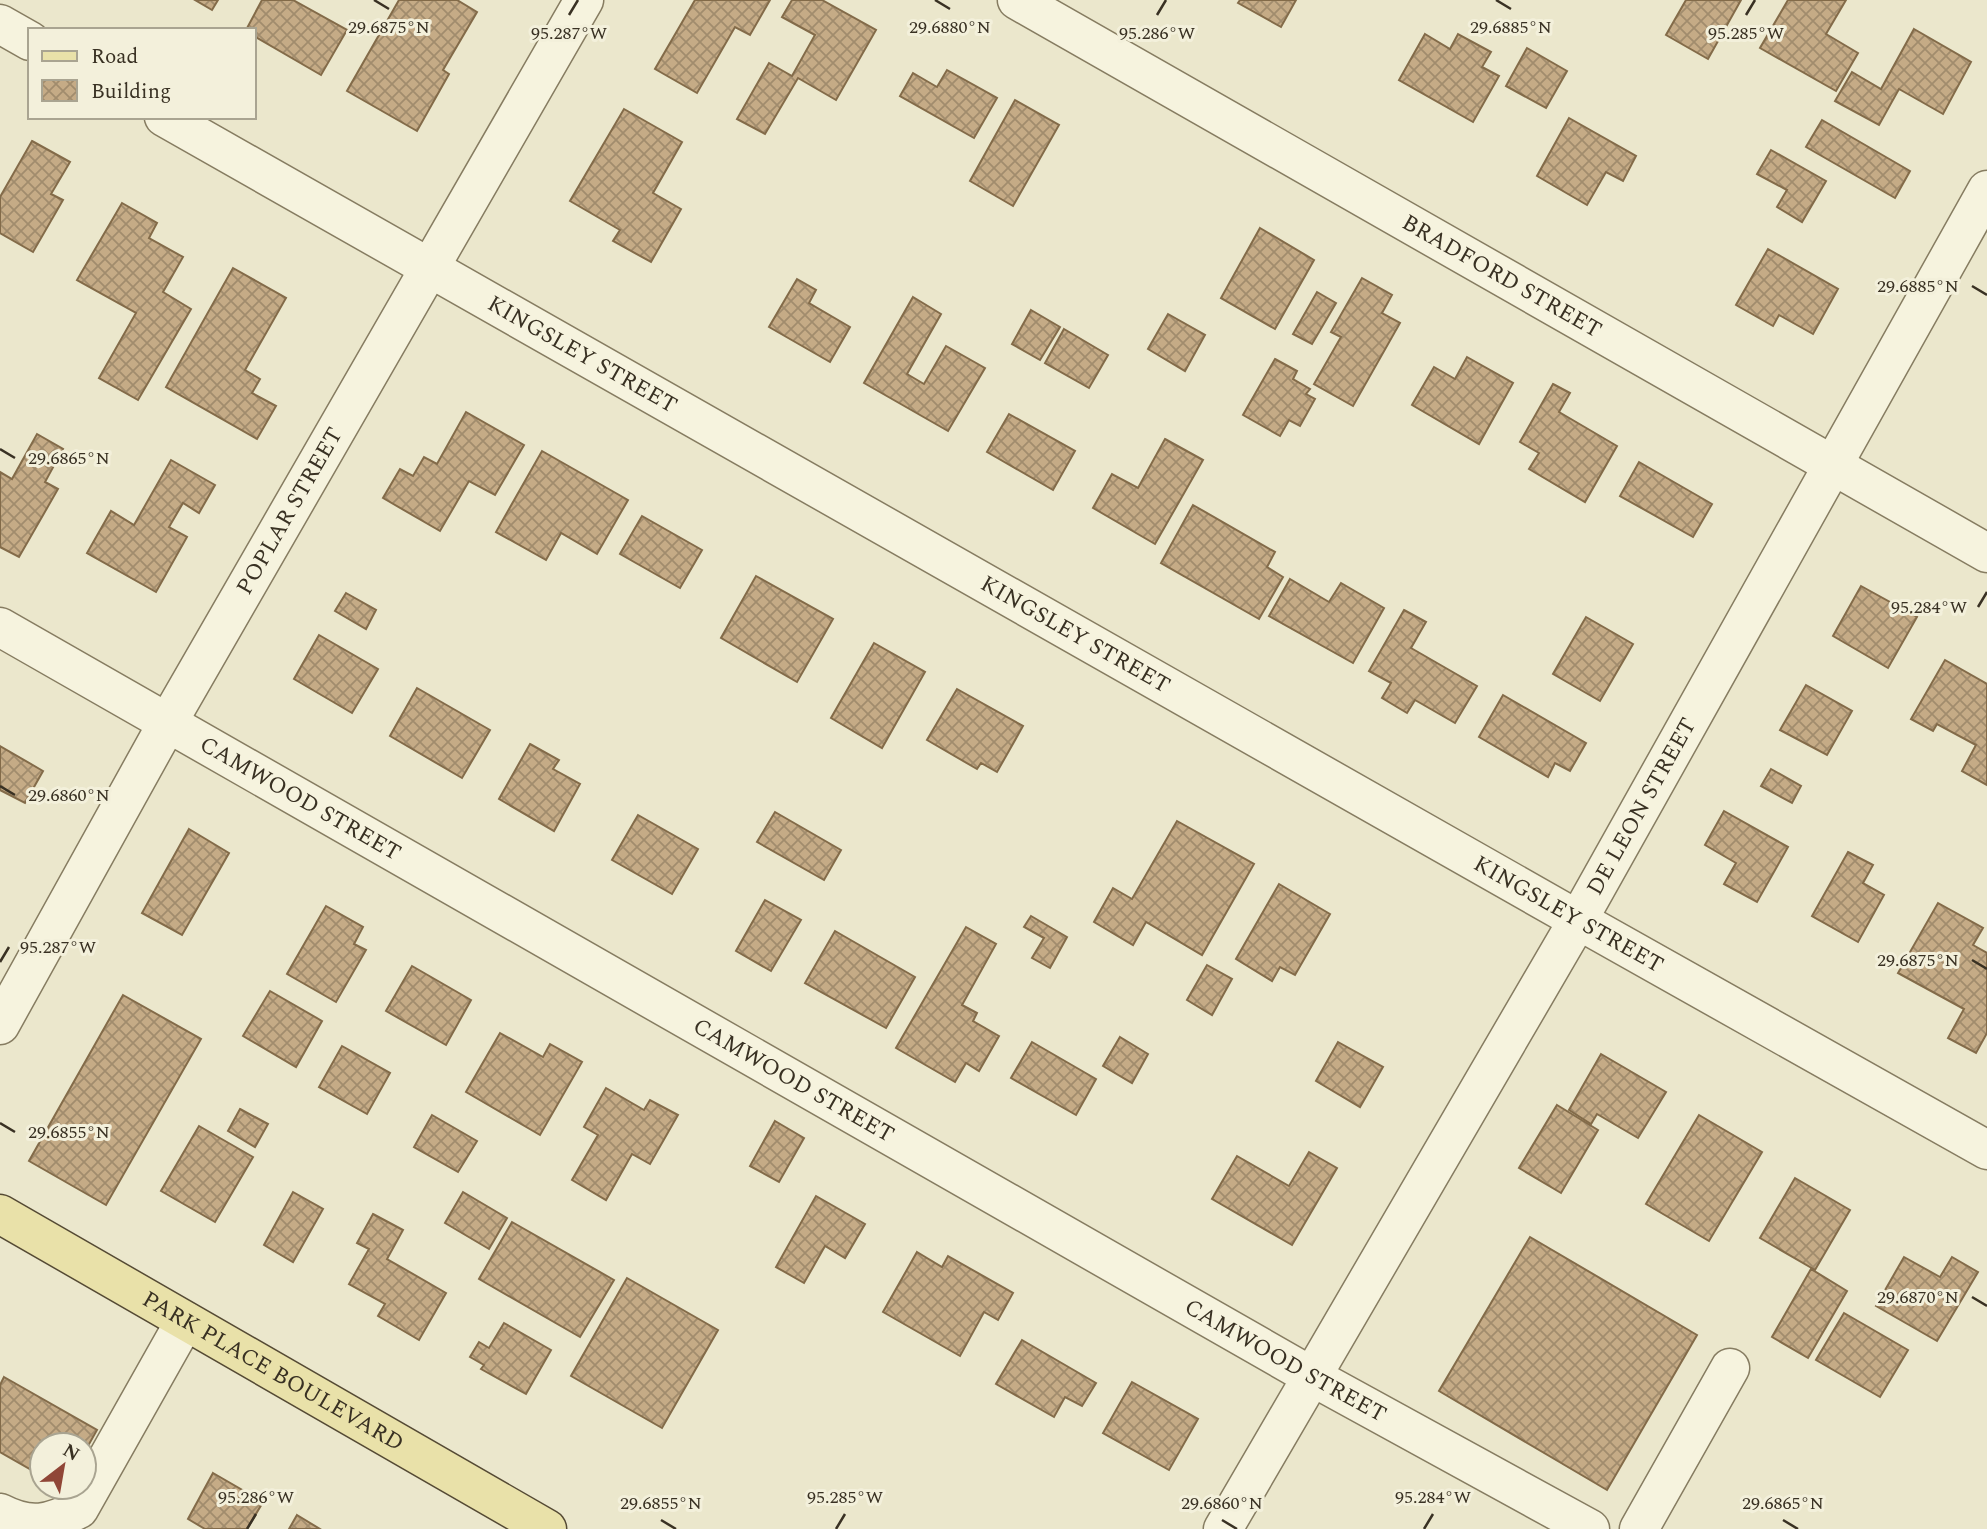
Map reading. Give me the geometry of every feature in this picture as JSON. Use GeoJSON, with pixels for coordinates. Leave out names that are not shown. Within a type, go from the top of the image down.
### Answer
{"type":"FeatureCollection","features":[{"type":"Feature","properties":{"kind":"main road","name":"PARK PLACE BOULEVARD"},"geometry":{"type":"LineString","coordinates":[[1,1216],[547,1529]]}},
{"type":"Feature","properties":{"kind":"street","name":"POPLAR STREET"},"geometry":{"type":"LineString","coordinates":[[0,1025],[9,988],[167,722],[584,0]]}},
{"type":"Feature","properties":{"kind":"street","name":"BRADFORD STREET"},"geometry":{"type":"LineString","coordinates":[[1017,0],[1987,553]]}},
{"type":"Feature","properties":{"kind":"street"},"geometry":{"type":"LineString","coordinates":[[0,24],[28,40]]}},
{"type":"Feature","properties":{"kind":"street","name":"KINGSLEY STREET"},"geometry":{"type":"LineString","coordinates":[[168,119],[1987,1150]]}},
{"type":"Feature","properties":{"kind":"street","name":"DE LEON STREET"},"geometry":{"type":"LineString","coordinates":[[1223,1529],[1318,1381],[1987,190]]}},
{"type":"Feature","properties":{"kind":"street","name":"CAMWOOD STREET"},"geometry":{"type":"LineString","coordinates":[[0,627],[1318,1381],[1590,1529]]}},
{"type":"Feature","properties":{"kind":"street"},"geometry":{"type":"LineString","coordinates":[[0,1513],[15,1522],[51,1524],[79,1509],[185,1321]]}},
{"type":"Feature","properties":{"kind":"street"},"geometry":{"type":"LineString","coordinates":[[1639,1529],[1730,1368]]}},
{"type":"Feature","properties":{"kind":"building"},"geometry":{"type":"Polygon","coordinates":[[[195,0],[218,0],[212,10],[195,0]]]}},
{"type":"Feature","properties":{"kind":"building"},"geometry":{"type":"Polygon","coordinates":[[[262,0],[293,0],[347,30],[321,75],[256,37],[256,28],[247,28],[262,0]]]}},
{"type":"Feature","properties":{"kind":"building"},"geometry":{"type":"Polygon","coordinates":[[[399,0],[457,0],[477,12],[443,70],[449,74],[417,131],[347,91],[399,0]]]}},
{"type":"Feature","properties":{"kind":"building"},"geometry":{"type":"Polygon","coordinates":[[[695,0],[770,0],[750,35],[735,27],[697,93],[655,69],[695,0]]]}},
{"type":"Feature","properties":{"kind":"building"},"geometry":{"type":"Polygon","coordinates":[[[792,0],[822,0],[876,30],[836,100],[798,78],[765,134],[737,119],[769,63],[792,76],[815,35],[782,17],[792,0]]]}},
{"type":"Feature","properties":{"kind":"building"},"geometry":{"type":"Polygon","coordinates":[[[1240,0],[1296,0],[1281,27],[1238,3],[1240,0]]]}},
{"type":"Feature","properties":{"kind":"building"},"geometry":{"type":"Polygon","coordinates":[[[1686,0],[1741,0],[1708,59],[1666,35],[1686,0]]]}},
{"type":"Feature","properties":{"kind":"building"},"geometry":{"type":"Polygon","coordinates":[[[1788,0],[1846,0],[1826,34],[1858,53],[1836,91],[1760,48],[1788,0]]]}},
{"type":"Feature","properties":{"kind":"building"},"geometry":{"type":"Polygon","coordinates":[[[1914,29],[1971,62],[1943,114],[1899,89],[1879,125],[1835,101],[1852,72],[1881,89],[1914,29]]]}},
{"type":"Feature","properties":{"kind":"building"},"geometry":{"type":"Polygon","coordinates":[[[1425,34],[1450,49],[1458,34],[1491,52],[1482,67],[1499,76],[1473,122],[1399,80],[1425,34]]]}},
{"type":"Feature","properties":{"kind":"building"},"geometry":{"type":"Polygon","coordinates":[[[1527,48],[1567,71],[1546,108],[1506,86],[1527,48]]]}},
{"type":"Feature","properties":{"kind":"building"},"geometry":{"type":"Polygon","coordinates":[[[947,70],[997,98],[974,138],[900,96],[913,73],[937,87],[947,70]]]}},
{"type":"Feature","properties":{"kind":"building"},"geometry":{"type":"Polygon","coordinates":[[[1015,100],[1059,125],[1013,206],[970,181],[1015,100]]]}},
{"type":"Feature","properties":{"kind":"building"},"geometry":{"type":"Polygon","coordinates":[[[624,109],[682,142],[653,193],[681,209],[651,262],[613,241],[620,230],[570,201],[624,109]]]}},
{"type":"Feature","properties":{"kind":"building"},"geometry":{"type":"Polygon","coordinates":[[[1569,118],[1636,156],[1623,181],[1606,172],[1587,205],[1537,176],[1569,118]]]}},
{"type":"Feature","properties":{"kind":"building"},"geometry":{"type":"Polygon","coordinates":[[[1822,120],[1910,171],[1895,198],[1806,147],[1822,120]]]}},
{"type":"Feature","properties":{"kind":"building"},"geometry":{"type":"Polygon","coordinates":[[[32,141],[70,162],[51,194],[63,200],[33,252],[0,233],[0,197],[32,141]]]}},
{"type":"Feature","properties":{"kind":"building"},"geometry":{"type":"Polygon","coordinates":[[[1771,150],[1826,181],[1802,222],[1777,207],[1787,190],[1757,174],[1771,150]]]}},
{"type":"Feature","properties":{"kind":"building"},"geometry":{"type":"Polygon","coordinates":[[[122,203],[157,223],[149,238],[183,257],[163,292],[191,309],[138,400],[99,378],[136,313],[77,280],[122,203]]]}},
{"type":"Feature","properties":{"kind":"building"},"geometry":{"type":"Polygon","coordinates":[[[1260,228],[1314,260],[1275,329],[1221,298],[1260,228]]]}},
{"type":"Feature","properties":{"kind":"building"},"geometry":{"type":"Polygon","coordinates":[[[1768,249],[1838,289],[1813,334],[1779,315],[1773,326],[1736,305],[1768,249]]]}},
{"type":"Feature","properties":{"kind":"building"},"geometry":{"type":"Polygon","coordinates":[[[233,268],[286,298],[245,370],[260,379],[252,393],[276,406],[257,439],[166,387],[233,268]]]}},
{"type":"Feature","properties":{"kind":"building"},"geometry":{"type":"Polygon","coordinates":[[[1362,278],[1392,295],[1382,313],[1400,323],[1353,406],[1314,384],[1341,337],[1331,332],[1362,278]]]}},
{"type":"Feature","properties":{"kind":"building"},"geometry":{"type":"Polygon","coordinates":[[[797,279],[816,290],[809,303],[850,327],[830,362],[769,327],[797,279]]]}},
{"type":"Feature","properties":{"kind":"building"},"geometry":{"type":"Polygon","coordinates":[[[1317,292],[1336,303],[1312,344],[1293,334],[1317,292]]]}},
{"type":"Feature","properties":{"kind":"building"},"geometry":{"type":"Polygon","coordinates":[[[913,297],[941,314],[907,374],[924,384],[946,346],[985,368],[948,431],[864,383],[913,297]]]}},
{"type":"Feature","properties":{"kind":"building"},"geometry":{"type":"Polygon","coordinates":[[[1031,310],[1060,327],[1040,360],[1012,344],[1031,310]]]}},
{"type":"Feature","properties":{"kind":"building"},"geometry":{"type":"Polygon","coordinates":[[[1168,314],[1205,335],[1185,371],[1148,349],[1168,314]]]}},
{"type":"Feature","properties":{"kind":"building"},"geometry":{"type":"Polygon","coordinates":[[[1064,329],[1108,355],[1089,388],[1045,363],[1064,329]]]}},
{"type":"Feature","properties":{"kind":"building"},"geometry":{"type":"Polygon","coordinates":[[[1467,357],[1513,383],[1479,444],[1412,405],[1434,367],[1455,379],[1467,357]]]}},
{"type":"Feature","properties":{"kind":"building"},"geometry":{"type":"Polygon","coordinates":[[[1275,359],[1297,371],[1293,379],[1310,389],[1306,394],[1315,399],[1300,426],[1289,420],[1280,436],[1243,415],[1275,359]]]}},
{"type":"Feature","properties":{"kind":"building"},"geometry":{"type":"Polygon","coordinates":[[[1553,384],[1570,393],[1559,412],[1617,446],[1585,502],[1529,469],[1539,453],[1520,442],[1553,384]]]}},
{"type":"Feature","properties":{"kind":"building"},"geometry":{"type":"Polygon","coordinates":[[[466,412],[524,445],[495,495],[469,481],[440,531],[383,498],[400,469],[413,476],[424,457],[437,464],[466,412]]]}},
{"type":"Feature","properties":{"kind":"building"},"geometry":{"type":"Polygon","coordinates":[[[1009,414],[1075,451],[1053,490],[987,452],[1009,414]]]}},
{"type":"Feature","properties":{"kind":"building"},"geometry":{"type":"Polygon","coordinates":[[[37,434],[63,449],[45,482],[58,489],[19,557],[0,547],[0,472],[12,479],[37,434]]]}},
{"type":"Feature","properties":{"kind":"building"},"geometry":{"type":"Polygon","coordinates":[[[1165,439],[1203,460],[1155,544],[1093,508],[1112,474],[1138,488],[1165,439]]]}},
{"type":"Feature","properties":{"kind":"building"},"geometry":{"type":"Polygon","coordinates":[[[542,451],[628,500],[597,554],[561,533],[546,560],[496,532],[542,451]]]}},
{"type":"Feature","properties":{"kind":"building"},"geometry":{"type":"Polygon","coordinates":[[[171,460],[215,485],[199,513],[183,503],[169,527],[187,537],[156,592],[87,553],[111,511],[134,525],[171,460]]]}},
{"type":"Feature","properties":{"kind":"building"},"geometry":{"type":"Polygon","coordinates":[[[1639,462],[1712,504],[1693,537],[1620,496],[1639,462]]]}},
{"type":"Feature","properties":{"kind":"building"},"geometry":{"type":"Polygon","coordinates":[[[1193,505],[1275,552],[1267,567],[1283,577],[1259,619],[1161,563],[1193,505]]]}},
{"type":"Feature","properties":{"kind":"building"},"geometry":{"type":"Polygon","coordinates":[[[642,516],[702,550],[680,588],[620,554],[642,516]]]}},
{"type":"Feature","properties":{"kind":"building"},"geometry":{"type":"Polygon","coordinates":[[[756,576],[833,619],[797,682],[721,638],[756,576]]]}},
{"type":"Feature","properties":{"kind":"building"},"geometry":{"type":"Polygon","coordinates":[[[1290,579],[1329,602],[1341,583],[1384,608],[1353,663],[1269,616],[1290,579]]]}},
{"type":"Feature","properties":{"kind":"building"},"geometry":{"type":"Polygon","coordinates":[[[1861,586],[1917,617],[1888,668],[1833,636],[1861,586]]]}},
{"type":"Feature","properties":{"kind":"building"},"geometry":{"type":"Polygon","coordinates":[[[346,593],[376,610],[366,629],[335,611],[346,593]]]}},
{"type":"Feature","properties":{"kind":"building"},"geometry":{"type":"Polygon","coordinates":[[[1404,610],[1426,622],[1411,648],[1477,686],[1455,723],[1415,700],[1407,713],[1382,698],[1391,683],[1369,671],[1404,610]]]}},
{"type":"Feature","properties":{"kind":"building"},"geometry":{"type":"Polygon","coordinates":[[[1586,617],[1633,644],[1600,701],[1553,674],[1586,617]]]}},
{"type":"Feature","properties":{"kind":"building"},"geometry":{"type":"Polygon","coordinates":[[[319,635],[378,669],[352,713],[294,679],[319,635]]]}},
{"type":"Feature","properties":{"kind":"building"},"geometry":{"type":"Polygon","coordinates":[[[874,643],[925,672],[882,748],[831,718],[874,643]]]}},
{"type":"Feature","properties":{"kind":"building"},"geometry":{"type":"Polygon","coordinates":[[[1945,660],[1987,684],[1987,785],[1962,771],[1976,745],[1937,724],[1933,731],[1911,719],[1945,660]]]}},
{"type":"Feature","properties":{"kind":"building"},"geometry":{"type":"Polygon","coordinates":[[[1806,685],[1852,711],[1827,755],[1780,730],[1806,685]]]}},
{"type":"Feature","properties":{"kind":"building"},"geometry":{"type":"Polygon","coordinates":[[[417,688],[490,730],[462,778],[390,736],[417,688]]]}},
{"type":"Feature","properties":{"kind":"building"},"geometry":{"type":"Polygon","coordinates":[[[957,689],[1023,726],[997,772],[981,763],[977,769],[927,740],[957,689]]]}},
{"type":"Feature","properties":{"kind":"building"},"geometry":{"type":"Polygon","coordinates":[[[1503,695],[1586,743],[1570,771],[1555,763],[1548,777],[1479,737],[1503,695]]]}},
{"type":"Feature","properties":{"kind":"building"},"geometry":{"type":"Polygon","coordinates":[[[530,744],[559,760],[553,769],[580,784],[554,831],[499,799],[530,744]]]}},
{"type":"Feature","properties":{"kind":"building"},"geometry":{"type":"Polygon","coordinates":[[[0,746],[43,771],[25,803],[0,790],[0,746]]]}},
{"type":"Feature","properties":{"kind":"building"},"geometry":{"type":"Polygon","coordinates":[[[1771,769],[1801,786],[1792,803],[1761,786],[1771,769]]]}},
{"type":"Feature","properties":{"kind":"building"},"geometry":{"type":"Polygon","coordinates":[[[1724,811],[1788,847],[1757,902],[1724,884],[1736,863],[1705,845],[1724,811]]]}},
{"type":"Feature","properties":{"kind":"building"},"geometry":{"type":"Polygon","coordinates":[[[775,812],[841,850],[824,880],[757,842],[775,812]]]}},
{"type":"Feature","properties":{"kind":"building"},"geometry":{"type":"Polygon","coordinates":[[[638,815],[698,849],[672,894],[612,860],[638,815]]]}},
{"type":"Feature","properties":{"kind":"building"},"geometry":{"type":"Polygon","coordinates":[[[1177,821],[1254,864],[1202,955],[1146,922],[1133,945],[1094,922],[1113,888],[1132,899],[1177,821]]]}},
{"type":"Feature","properties":{"kind":"building"},"geometry":{"type":"Polygon","coordinates":[[[189,829],[229,853],[182,935],[142,913],[189,829]]]}},
{"type":"Feature","properties":{"kind":"building"},"geometry":{"type":"Polygon","coordinates":[[[1848,852],[1873,865],[1863,883],[1884,895],[1858,942],[1812,916],[1848,852]]]}},
{"type":"Feature","properties":{"kind":"building"},"geometry":{"type":"Polygon","coordinates":[[[1279,884],[1330,914],[1295,975],[1280,967],[1272,981],[1236,959],[1279,884]]]}},
{"type":"Feature","properties":{"kind":"building"},"geometry":{"type":"Polygon","coordinates":[[[765,900],[801,920],[771,971],[736,951],[765,900]]]}},
{"type":"Feature","properties":{"kind":"building"},"geometry":{"type":"Polygon","coordinates":[[[1938,903],[1983,928],[1973,945],[1987,953],[1987,1033],[1976,1053],[1948,1038],[1964,1009],[1898,973],[1938,903]]]}},
{"type":"Feature","properties":{"kind":"building"},"geometry":{"type":"Polygon","coordinates":[[[326,906],[363,927],[354,944],[366,950],[336,1002],[287,974],[326,906]]]}},
{"type":"Feature","properties":{"kind":"building"},"geometry":{"type":"Polygon","coordinates":[[[1031,916],[1067,937],[1050,968],[1032,958],[1044,938],[1024,927],[1031,916]]]}},
{"type":"Feature","properties":{"kind":"building"},"geometry":{"type":"Polygon","coordinates":[[[966,927],[996,944],[962,1005],[977,1013],[973,1021],[999,1036],[979,1071],[966,1063],[955,1082],[896,1048],[966,927]]]}},
{"type":"Feature","properties":{"kind":"building"},"geometry":{"type":"Polygon","coordinates":[[[835,931],[915,977],[886,1028],[805,983],[835,931]]]}},
{"type":"Feature","properties":{"kind":"building"},"geometry":{"type":"Polygon","coordinates":[[[1207,965],[1232,979],[1212,1015],[1187,1000],[1207,965]]]}},
{"type":"Feature","properties":{"kind":"building"},"geometry":{"type":"Polygon","coordinates":[[[412,966],[471,1000],[446,1045],[386,1011],[412,966]]]}},
{"type":"Feature","properties":{"kind":"building"},"geometry":{"type":"Polygon","coordinates":[[[270,991],[322,1021],[296,1067],[243,1036],[270,991]]]}},
{"type":"Feature","properties":{"kind":"building"},"geometry":{"type":"Polygon","coordinates":[[[123,995],[201,1039],[106,1205],[29,1161],[123,995]]]}},
{"type":"Feature","properties":{"kind":"building"},"geometry":{"type":"Polygon","coordinates":[[[500,1033],[543,1057],[550,1044],[582,1062],[540,1135],[466,1092],[500,1033]]]}},
{"type":"Feature","properties":{"kind":"building"},"geometry":{"type":"Polygon","coordinates":[[[1120,1037],[1148,1054],[1132,1083],[1103,1066],[1120,1037]]]}},
{"type":"Feature","properties":{"kind":"building"},"geometry":{"type":"Polygon","coordinates":[[[1032,1042],[1096,1079],[1076,1115],[1011,1078],[1032,1042]]]}},
{"type":"Feature","properties":{"kind":"building"},"geometry":{"type":"Polygon","coordinates":[[[1338,1042],[1383,1067],[1360,1107],[1316,1081],[1338,1042]]]}},
{"type":"Feature","properties":{"kind":"building"},"geometry":{"type":"Polygon","coordinates":[[[342,1046],[390,1073],[367,1114],[319,1087],[342,1046]]]}},
{"type":"Feature","properties":{"kind":"building"},"geometry":{"type":"Polygon","coordinates":[[[1601,1054],[1666,1092],[1638,1138],[1597,1114],[1591,1124],[1569,1110],[1601,1054]]]}},
{"type":"Feature","properties":{"kind":"building"},"geometry":{"type":"Polygon","coordinates":[[[606,1088],[644,1110],[650,1100],[678,1115],[650,1164],[632,1154],[606,1200],[572,1180],[598,1135],[584,1127],[606,1088]]]}},
{"type":"Feature","properties":{"kind":"building"},"geometry":{"type":"Polygon","coordinates":[[[1557,1105],[1598,1130],[1561,1193],[1519,1168],[1557,1105]]]}},
{"type":"Feature","properties":{"kind":"building"},"geometry":{"type":"Polygon","coordinates":[[[240,1109],[268,1124],[255,1147],[228,1131],[240,1109]]]}},
{"type":"Feature","properties":{"kind":"building"},"geometry":{"type":"Polygon","coordinates":[[[432,1115],[477,1141],[458,1172],[414,1147],[432,1115]]]}},
{"type":"Feature","properties":{"kind":"building"},"geometry":{"type":"Polygon","coordinates":[[[1699,1115],[1762,1152],[1709,1241],[1646,1204],[1699,1115]]]}},
{"type":"Feature","properties":{"kind":"building"},"geometry":{"type":"Polygon","coordinates":[[[775,1121],[804,1138],[779,1182],[750,1166],[775,1121]]]}},
{"type":"Feature","properties":{"kind":"building"},"geometry":{"type":"Polygon","coordinates":[[[199,1126],[253,1157],[215,1222],[161,1191],[199,1126]]]}},
{"type":"Feature","properties":{"kind":"building"},"geometry":{"type":"Polygon","coordinates":[[[1309,1152],[1337,1168],[1292,1245],[1212,1199],[1237,1156],[1289,1186],[1309,1152]]]}},
{"type":"Feature","properties":{"kind":"building"},"geometry":{"type":"Polygon","coordinates":[[[1795,1178],[1850,1210],[1815,1270],[1760,1238],[1795,1178]]]}},
{"type":"Feature","properties":{"kind":"building"},"geometry":{"type":"Polygon","coordinates":[[[293,1192],[323,1209],[293,1262],[264,1245],[293,1192]]]}},
{"type":"Feature","properties":{"kind":"building"},"geometry":{"type":"Polygon","coordinates":[[[463,1192],[507,1218],[489,1249],[445,1223],[463,1192]]]}},
{"type":"Feature","properties":{"kind":"building"},"geometry":{"type":"Polygon","coordinates":[[[816,1196],[865,1224],[845,1258],[825,1246],[804,1283],[776,1267],[816,1196]]]}},
{"type":"Feature","properties":{"kind":"building"},"geometry":{"type":"Polygon","coordinates":[[[373,1214],[403,1230],[387,1259],[446,1293],[419,1340],[378,1316],[385,1304],[349,1284],[369,1249],[357,1243],[373,1214]]]}},
{"type":"Feature","properties":{"kind":"building"},"geometry":{"type":"Polygon","coordinates":[[[512,1222],[614,1280],[580,1337],[479,1279],[512,1222]]]}},
{"type":"Feature","properties":{"kind":"building"},"geometry":{"type":"Polygon","coordinates":[[[1530,1237],[1697,1335],[1607,1490],[1439,1391],[1530,1237]]]}},
{"type":"Feature","properties":{"kind":"building"},"geometry":{"type":"Polygon","coordinates":[[[917,1252],[942,1267],[948,1256],[1013,1293],[998,1320],[984,1312],[960,1356],[883,1312],[917,1252]]]}},
{"type":"Feature","properties":{"kind":"building"},"geometry":{"type":"Polygon","coordinates":[[[1904,1257],[1940,1277],[1952,1257],[1978,1272],[1937,1341],[1876,1306],[1904,1257]]]}},
{"type":"Feature","properties":{"kind":"building"},"geometry":{"type":"Polygon","coordinates":[[[1811,1269],[1847,1291],[1808,1358],[1772,1337],[1811,1269]]]}},
{"type":"Feature","properties":{"kind":"building"},"geometry":{"type":"Polygon","coordinates":[[[627,1278],[718,1330],[662,1428],[571,1376],[627,1278]]]}},
{"type":"Feature","properties":{"kind":"building"},"geometry":{"type":"Polygon","coordinates":[[[1844,1313],[1908,1350],[1880,1397],[1816,1360],[1844,1313]]]}},
{"type":"Feature","properties":{"kind":"building"},"geometry":{"type":"Polygon","coordinates":[[[504,1323],[551,1350],[526,1394],[481,1369],[484,1365],[470,1357],[479,1342],[489,1348],[504,1323]]]}},
{"type":"Feature","properties":{"kind":"building"},"geometry":{"type":"Polygon","coordinates":[[[1022,1340],[1096,1383],[1082,1406],[1065,1397],[1054,1417],[996,1384],[1022,1340]]]}},
{"type":"Feature","properties":{"kind":"building"},"geometry":{"type":"Polygon","coordinates":[[[4,1377],[97,1430],[28,1431],[28,1468],[0,1452],[0,1385],[4,1377]]]}},
{"type":"Feature","properties":{"kind":"building"},"geometry":{"type":"Polygon","coordinates":[[[1132,1382],[1198,1419],[1169,1470],[1103,1433],[1132,1382]]]}},
{"type":"Feature","properties":{"kind":"building"},"geometry":{"type":"Polygon","coordinates":[[[213,1473],[263,1502],[247,1529],[205,1529],[188,1519],[213,1473]]]}},
{"type":"Feature","properties":{"kind":"building"},"geometry":{"type":"Polygon","coordinates":[[[297,1515],[320,1529],[289,1529],[297,1515]]]}}]}
